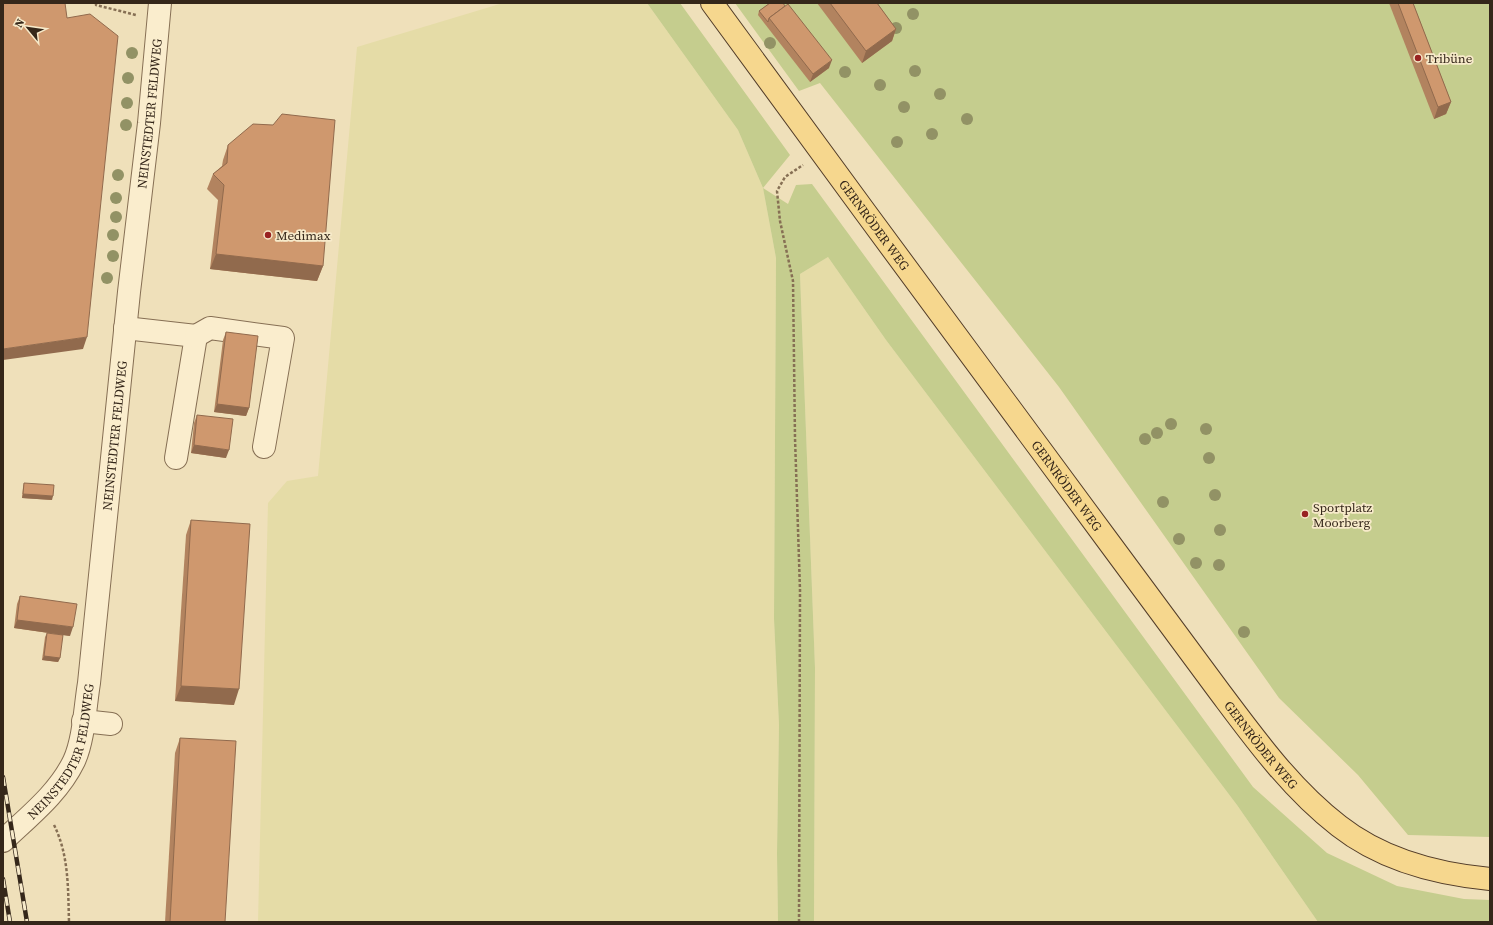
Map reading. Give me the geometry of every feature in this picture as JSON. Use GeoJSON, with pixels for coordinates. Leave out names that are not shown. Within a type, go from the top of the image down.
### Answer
{"type":"FeatureCollection","features":[{"type":"Feature","properties":{"kind":"main road","name":"GERNRÖDER WEG"},"geometry":{"type":"LineString","coordinates":[[712,3],[1186,647],[1268,756],[1306,796],[1340,827],[1373,847],[1406,862],[1449,874],[1490,878]]}},
{"type":"Feature","properties":{"kind":"street","name":"NEINSTEDTER FELDWEG"},"geometry":{"type":"LineString","coordinates":[[3,841],[44,804],[63,780],[74,760],[84,721],[125,328],[149,123],[160,3]]}},
{"type":"Feature","properties":{"kind":"street"},"geometry":{"type":"LineString","coordinates":[[125,328],[196,336],[210,328],[283,338],[264,447]]}},
{"type":"Feature","properties":{"kind":"street"},"geometry":{"type":"LineString","coordinates":[[176,458],[196,336]]}},
{"type":"Feature","properties":{"kind":"street"},"geometry":{"type":"LineString","coordinates":[[84,721],[111,724]]}},
{"type":"Feature","properties":{"kind":"path"},"geometry":{"type":"LineString","coordinates":[[96,3],[130,12]]}},
{"type":"Feature","properties":{"kind":"path"},"geometry":{"type":"LineString","coordinates":[[800,922],[800,590],[795,438],[793,281],[780,221],[777,191],[786,177],[806,162]]}},
{"type":"Feature","properties":{"kind":"path"},"geometry":{"type":"LineString","coordinates":[[44,804],[59,834],[66,864],[69,922]]}},
{"type":"Feature","properties":{"kind":"shaded area"},"geometry":{"type":"Polygon","coordinates":[[[503,3],[647,3],[738,130],[763,188],[776,258],[774,619],[779,725],[777,854],[778,922],[258,922],[268,503],[287,481],[318,476],[357,47],[503,3]]]}},
{"type":"Feature","properties":{"kind":"shaded area"},"geometry":{"type":"Polygon","coordinates":[[[828,257],[886,340],[1237,805],[1318,922],[814,922],[815,668],[800,274],[828,257]]]}},
{"type":"Feature","properties":{"kind":"green space"},"geometry":{"type":"Polygon","coordinates":[[[647,3],[680,3],[790,155],[763,188],[738,130],[647,3]]]}},
{"type":"Feature","properties":{"kind":"green space","name":"Sportplatz Moorberg"},"geometry":{"type":"Polygon","coordinates":[[[735,3],[1490,3],[1490,837],[1408,835],[1358,775],[1279,698],[1059,387],[820,83],[799,91],[735,3]]]}},
{"type":"Feature","properties":{"kind":"green space"},"geometry":{"type":"Polygon","coordinates":[[[812,184],[1253,787],[1327,853],[1397,886],[1464,899],[1490,900],[1490,922],[1318,922],[1237,805],[886,340],[828,257],[800,274],[815,668],[814,922],[778,922],[777,854],[779,725],[774,619],[776,258],[763,188],[788,204],[796,185],[812,184]]]}},
{"type":"Feature","properties":{"kind":"building"},"geometry":{"type":"Polygon","coordinates":[[[3,3],[65,3],[67,18],[90,14],[118,36],[87,337],[3,349],[3,3]]]}},
{"type":"Feature","properties":{"kind":"building"},"geometry":{"type":"Polygon","coordinates":[[[770,3],[783,3],[785,6],[769,18],[768,22],[759,11],[770,3]]]}},
{"type":"Feature","properties":{"kind":"building"},"geometry":{"type":"Polygon","coordinates":[[[830,3],[877,3],[896,29],[866,51],[830,3]]]}},
{"type":"Feature","properties":{"kind":"building"},"geometry":{"type":"Polygon","coordinates":[[[1398,3],[1413,3],[1451,102],[1438,107],[1398,3]]]}},
{"type":"Feature","properties":{"kind":"building"},"geometry":{"type":"Polygon","coordinates":[[[788,4],[832,60],[813,74],[769,18],[788,4]]]}},
{"type":"Feature","properties":{"kind":"building","name":"Medimax"},"geometry":{"type":"Polygon","coordinates":[[[282,114],[335,120],[323,266],[216,254],[224,185],[213,174],[227,163],[228,145],[253,124],[273,125],[282,114]]]}},
{"type":"Feature","properties":{"kind":"building"},"geometry":{"type":"Polygon","coordinates":[[[226,332],[258,336],[249,408],[217,404],[226,332]]]}},
{"type":"Feature","properties":{"kind":"building"},"geometry":{"type":"Polygon","coordinates":[[[197,415],[233,419],[229,450],[194,445],[197,415]]]}},
{"type":"Feature","properties":{"kind":"building"},"geometry":{"type":"Polygon","coordinates":[[[24,483],[54,485],[53,496],[23,494],[24,483]]]}},
{"type":"Feature","properties":{"kind":"building"},"geometry":{"type":"Polygon","coordinates":[[[191,520],[250,524],[239,689],[181,686],[191,520]]]}},
{"type":"Feature","properties":{"kind":"building"},"geometry":{"type":"Polygon","coordinates":[[[20,596],[77,604],[73,627],[17,620],[20,596]]]}},
{"type":"Feature","properties":{"kind":"building"},"geometry":{"type":"Polygon","coordinates":[[[47,633],[63,635],[60,658],[44,656],[47,633]]]}},
{"type":"Feature","properties":{"kind":"building"},"geometry":{"type":"Polygon","coordinates":[[[180,738],[236,741],[225,922],[170,922],[180,738]]]}},
{"type":"Feature","properties":{"kind":"railway"},"geometry":{"type":"LineString","coordinates":[[3,777],[27,922]]}},
{"type":"Feature","properties":{"kind":"railway"},"geometry":{"type":"LineString","coordinates":[[3,879],[10,922]]}},
{"type":"Feature","properties":{"kind":"place","name":"Tribüne"},"geometry":{"type":"Point","coordinates":[1418,58]}},
{"type":"Feature","properties":{"kind":"place","name":"Medimax"},"geometry":{"type":"Point","coordinates":[268,235]}},
{"type":"Feature","properties":{"kind":"place","name":"Sportplatz Moorberg"},"geometry":{"type":"Point","coordinates":[1305,514]}}]}
